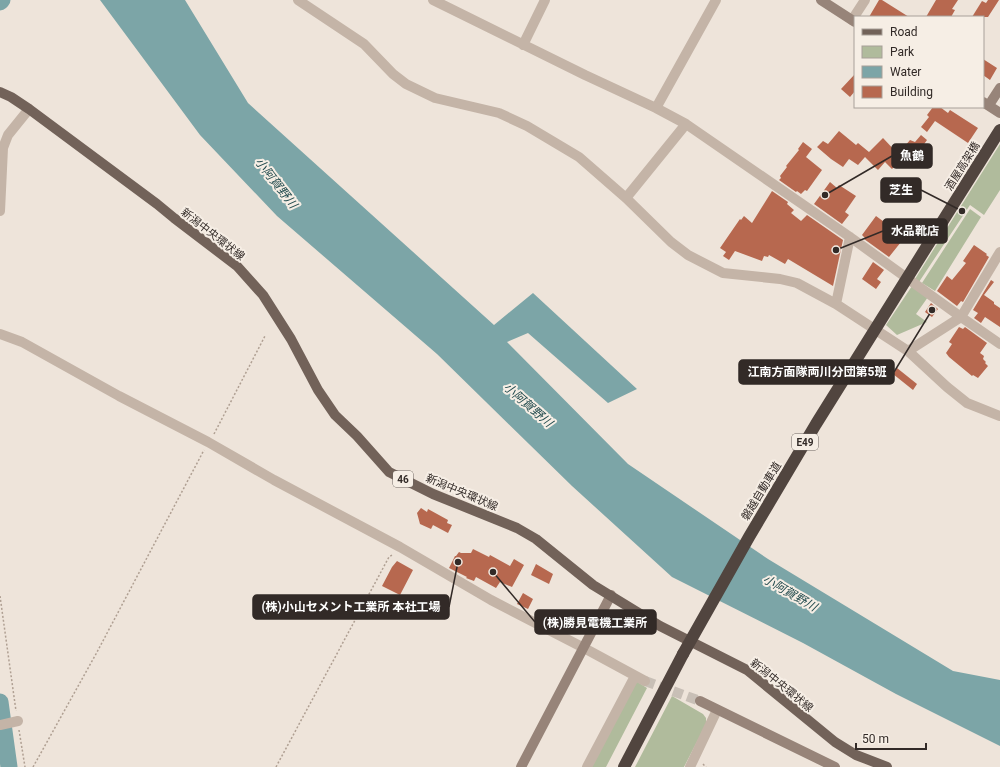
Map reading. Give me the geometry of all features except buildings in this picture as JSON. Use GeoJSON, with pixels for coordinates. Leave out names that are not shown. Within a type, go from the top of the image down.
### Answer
{"type":"FeatureCollection","features":[{"type":"Feature","properties":{"kind":"highway","name":"酒屋高架橋"},"geometry":{"type":"LineString","coordinates":[[934,235],[1000,130]]}},
{"type":"Feature","properties":{"kind":"highway","name":"磐越自動車道"},"geometry":{"type":"LineString","coordinates":[[624,767],[683,654],[749,537],[816,424],[934,235]]}},
{"type":"Feature","properties":{"kind":"main road","name":"新潟中央環状線"},"geometry":{"type":"LineString","coordinates":[[0,92],[11,97],[29,109],[157,204],[237,266],[267,301],[291,339],[318,390],[335,415],[357,436],[389,472],[432,494],[517,528],[536,539],[593,585],[660,626],[747,670],[835,742],[856,755],[887,767]]}},
{"type":"Feature","properties":{"kind":"street"},"geometry":{"type":"LineString","coordinates":[[299,0],[364,44],[393,74],[406,84],[435,98],[499,113],[527,126],[579,157],[626,198],[671,242],[688,255],[723,273],[780,278],[797,283],[836,304],[908,351],[967,403],[1000,416]]}},
{"type":"Feature","properties":{"kind":"street"},"geometry":{"type":"LineString","coordinates":[[433,0],[686,124],[850,237],[1000,344]]}},
{"type":"Feature","properties":{"kind":"street"},"geometry":{"type":"LineString","coordinates":[[523,45],[545,0]]}},
{"type":"Feature","properties":{"kind":"street"},"geometry":{"type":"LineString","coordinates":[[656,108],[716,0]]}},
{"type":"Feature","properties":{"kind":"street"},"geometry":{"type":"LineString","coordinates":[[821,0],[854,21]]}},
{"type":"Feature","properties":{"kind":"street"},"geometry":{"type":"LineString","coordinates":[[857,16],[865,0]]}},
{"type":"Feature","properties":{"kind":"street"},"geometry":{"type":"LineString","coordinates":[[1000,88],[986,104],[1000,113]]}},
{"type":"Feature","properties":{"kind":"street"},"geometry":{"type":"LineString","coordinates":[[0,211],[3,148],[8,135],[29,109]]}},
{"type":"Feature","properties":{"kind":"street"},"geometry":{"type":"LineString","coordinates":[[626,198],[686,124]]}},
{"type":"Feature","properties":{"kind":"street"},"geometry":{"type":"LineString","coordinates":[[836,304],[850,237]]}},
{"type":"Feature","properties":{"kind":"street"},"geometry":{"type":"LineString","coordinates":[[908,351],[961,317],[1000,252]]}},
{"type":"Feature","properties":{"kind":"street"},"geometry":{"type":"LineString","coordinates":[[0,334],[22,342],[119,396],[208,442],[274,480],[400,547],[491,600],[645,681]]}},
{"type":"Feature","properties":{"kind":"street"},"geometry":{"type":"LineString","coordinates":[[521,767],[611,595]]}},
{"type":"Feature","properties":{"kind":"street"},"geometry":{"type":"LineString","coordinates":[[587,767],[634,676]]}},
{"type":"Feature","properties":{"kind":"street"},"geometry":{"type":"LineString","coordinates":[[700,702],[835,767]]}},
{"type":"Feature","properties":{"kind":"street"},"geometry":{"type":"LineString","coordinates":[[690,767],[717,710]]}},
{"type":"Feature","properties":{"kind":"street"},"geometry":{"type":"LineString","coordinates":[[0,725],[14,722]]}},
{"type":"Feature","properties":{"kind":"path"},"geometry":{"type":"LineString","coordinates":[[33,767],[96,654],[208,442],[216,432],[265,336]]}},
{"type":"Feature","properties":{"kind":"path"},"geometry":{"type":"LineString","coordinates":[[276,767],[389,557],[400,547]]}},
{"type":"Feature","properties":{"kind":"path"},"geometry":{"type":"LineString","coordinates":[[0,596],[14,722],[25,767]]}},
{"type":"Feature","properties":{"kind":"green space"},"geometry":{"type":"Polygon","coordinates":[[[1000,144],[1000,190],[984,215],[970,205],[919,282],[915,279],[1000,144]]]}},
{"type":"Feature","properties":{"kind":"green space"},"geometry":{"type":"Polygon","coordinates":[[[970,209],[981,217],[935,291],[922,283],[970,209]]]}},
{"type":"Feature","properties":{"kind":"green space"},"geometry":{"type":"Polygon","coordinates":[[[912,286],[928,297],[916,314],[927,322],[897,335],[886,325],[912,286]]]}},
{"type":"Feature","properties":{"kind":"green space"},"geometry":{"type":"Polygon","coordinates":[[[636,681],[647,688],[606,767],[589,767],[636,681]]]}},
{"type":"Feature","properties":{"kind":"green space"},"geometry":{"type":"Polygon","coordinates":[[[672,696],[703,714],[706,718],[706,724],[684,767],[635,767],[672,696]]]}},
{"type":"Feature","properties":{"kind":"water","name":"小阿賀野川"},"geometry":{"type":"Polygon","coordinates":[[[100,0],[185,0],[248,103],[494,325],[533,293],[637,389],[608,403],[528,333],[507,342],[628,464],[768,559],[953,671],[1000,680],[1000,746],[896,694],[803,643],[672,577],[572,486],[437,354],[277,216],[200,135],[100,0]]]}},
{"type":"Feature","properties":{"kind":"waterway"},"geometry":{"type":"LineString","coordinates":[[0,702],[9,767]]}},
{"type":"Feature","properties":{"kind":"tunnel"},"geometry":{"type":"LineString","coordinates":[[645,681],[700,701]]}},
{"type":"Feature","properties":{"kind":"place","name":"魚鶴"},"geometry":{"type":"Point","coordinates":[825,195]}},
{"type":"Feature","properties":{"kind":"place","name":"芝生"},"geometry":{"type":"Point","coordinates":[962,211]}},
{"type":"Feature","properties":{"kind":"place","name":"水品靴店"},"geometry":{"type":"Point","coordinates":[836,250]}},
{"type":"Feature","properties":{"kind":"place","name":"江南方面隊両川分団第5班"},"geometry":{"type":"Point","coordinates":[932,310]}},
{"type":"Feature","properties":{"kind":"place","name":"(株)小山セメント工業所 本社工場"},"geometry":{"type":"Point","coordinates":[458,562]}},
{"type":"Feature","properties":{"kind":"place","name":"(株)勝見電機工業所"},"geometry":{"type":"Point","coordinates":[493,572]}}]}
